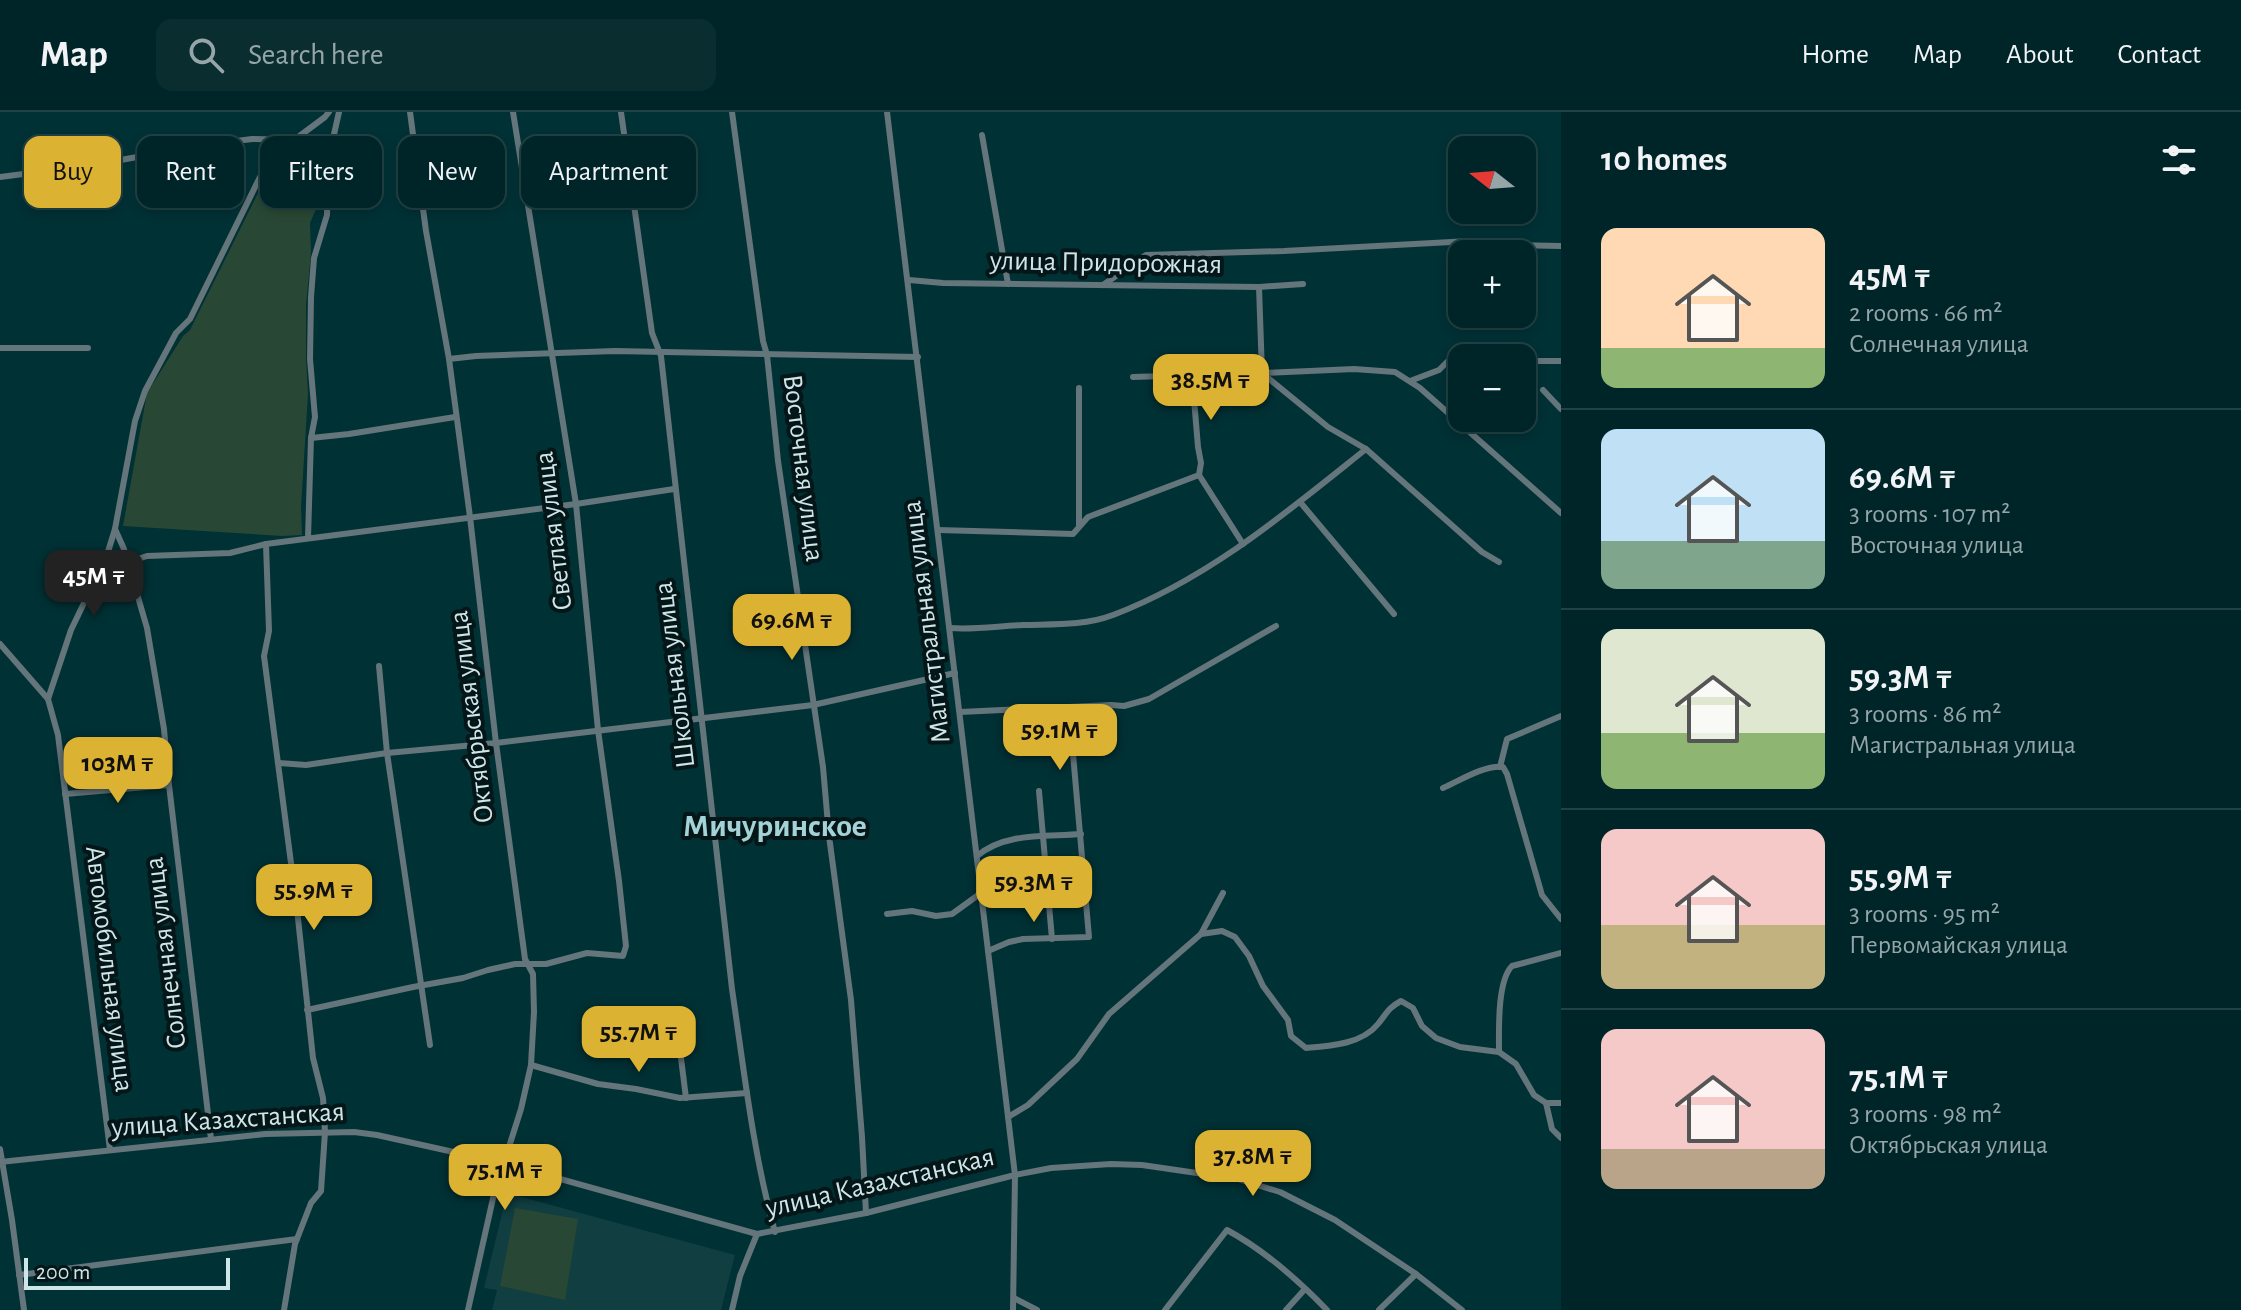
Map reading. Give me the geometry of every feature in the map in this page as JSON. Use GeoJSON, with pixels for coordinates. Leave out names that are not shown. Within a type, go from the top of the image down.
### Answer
{"type":"FeatureCollection","features":[{"type":"Feature","properties":{"kind":"street"},"geometry":{"type":"LineString","coordinates":[[298,136],[329,112]]}},
{"type":"Feature","properties":{"kind":"street"},"geometry":{"type":"LineString","coordinates":[[308,538],[311,438],[315,417],[310,359],[314,258],[327,215],[328,161],[339,112]]}},
{"type":"Feature","properties":{"kind":"street","name":"Октябрьская улица"},"geometry":{"type":"LineString","coordinates":[[410,112],[426,231],[449,359],[525,959],[533,974],[531,1065],[521,1109],[498,1176],[468,1310]]}},
{"type":"Feature","properties":{"kind":"street","name":"Светлая улица"},"geometry":{"type":"LineString","coordinates":[[513,112],[576,504],[598,730],[626,946],[623,956],[587,953],[546,964],[527,964]]}},
{"type":"Feature","properties":{"kind":"street","name":"Школьная улица"},"geometry":{"type":"LineString","coordinates":[[621,112],[652,333],[661,356],[732,989],[764,1194],[775,1232]]}},
{"type":"Feature","properties":{"kind":"street","name":"Восточная улица"},"geometry":{"type":"LineString","coordinates":[[732,112],[767,355],[778,461],[823,767],[851,1000],[866,1213]]}},
{"type":"Feature","properties":{"kind":"street","name":"Магистральная улица"},"geometry":{"type":"LineString","coordinates":[[887,112],[1015,1175],[1013,1310]]}},
{"type":"Feature","properties":{"kind":"street"},"geometry":{"type":"LineString","coordinates":[[982,135],[1008,284]]}},
{"type":"Feature","properties":{"kind":"street"},"geometry":{"type":"LineString","coordinates":[[0,177],[260,139]]}},
{"type":"Feature","properties":{"kind":"street"},"geometry":{"type":"LineString","coordinates":[[48,699],[71,630],[107,555],[115,529],[135,421],[145,391],[176,333],[190,319],[260,177]]}},
{"type":"Feature","properties":{"kind":"street"},"geometry":{"type":"LineString","coordinates":[[1103,285],[1146,255],[1470,241],[1561,246]]}},
{"type":"Feature","properties":{"kind":"street","name":"улица Придорожная"},"geometry":{"type":"LineString","coordinates":[[909,280],[1259,287],[1303,284]]}},
{"type":"Feature","properties":{"kind":"street"},"geometry":{"type":"LineString","coordinates":[[1259,287],[1262,373],[1328,427],[1366,449],[1482,552],[1499,562]]}},
{"type":"Feature","properties":{"kind":"street"},"geometry":{"type":"LineString","coordinates":[[0,348],[88,348]]}},
{"type":"Feature","properties":{"kind":"street"},"geometry":{"type":"LineString","coordinates":[[449,359],[659,351],[918,357]]}},
{"type":"Feature","properties":{"kind":"street"},"geometry":{"type":"LineString","coordinates":[[1410,381],[1439,370],[1448,361]]}},
{"type":"Feature","properties":{"kind":"street"},"geometry":{"type":"LineString","coordinates":[[1536,361],[1561,361]]}},
{"type":"Feature","properties":{"kind":"street"},"geometry":{"type":"LineString","coordinates":[[1133,377],[1354,369],[1395,372],[1410,381],[1561,513]]}},
{"type":"Feature","properties":{"kind":"street"},"geometry":{"type":"LineString","coordinates":[[1192,375],[1201,463],[1199,475],[1243,544]]}},
{"type":"Feature","properties":{"kind":"street"},"geometry":{"type":"LineString","coordinates":[[1079,388],[1079,525]]}},
{"type":"Feature","properties":{"kind":"street"},"geometry":{"type":"LineString","coordinates":[[1543,390],[1561,409]]}},
{"type":"Feature","properties":{"kind":"street"},"geometry":{"type":"LineString","coordinates":[[311,438],[455,417]]}},
{"type":"Feature","properties":{"kind":"street"},"geometry":{"type":"LineString","coordinates":[[950,628],[1070,624],[1111,616],[1197,576],[1300,502],[1366,449]]}},
{"type":"Feature","properties":{"kind":"street"},"geometry":{"type":"LineString","coordinates":[[938,530],[1073,534],[1088,517],[1199,475]]}},
{"type":"Feature","properties":{"kind":"street"},"geometry":{"type":"LineString","coordinates":[[129,562],[147,556],[230,553],[266,544],[674,489]]}},
{"type":"Feature","properties":{"kind":"street"},"geometry":{"type":"LineString","coordinates":[[1300,502],[1394,614]]}},
{"type":"Feature","properties":{"kind":"street","name":"Солнечная улица"},"geometry":{"type":"LineString","coordinates":[[115,529],[129,562],[147,628],[164,729],[211,1139]]}},
{"type":"Feature","properties":{"kind":"street"},"geometry":{"type":"LineString","coordinates":[[266,544],[269,631],[264,656],[313,1058],[323,1098],[325,1132],[321,1191],[311,1203],[297,1239],[284,1310]]}},
{"type":"Feature","properties":{"kind":"street"},"geometry":{"type":"LineString","coordinates":[[960,712],[1124,706],[1149,699],[1276,626]]}},
{"type":"Feature","properties":{"kind":"street"},"geometry":{"type":"LineString","coordinates":[[0,644],[48,699]]}},
{"type":"Feature","properties":{"kind":"street"},"geometry":{"type":"LineString","coordinates":[[379,666],[387,753],[430,1045]]}},
{"type":"Feature","properties":{"kind":"street"},"geometry":{"type":"LineString","coordinates":[[279,763],[306,765],[813,705],[955,673]]}},
{"type":"Feature","properties":{"kind":"street","name":"Автомобильная улица"},"geometry":{"type":"LineString","coordinates":[[48,699],[58,735],[110,1150]]}},
{"type":"Feature","properties":{"kind":"street"},"geometry":{"type":"LineString","coordinates":[[988,951],[1023,939],[1089,937],[1069,708]]}},
{"type":"Feature","properties":{"kind":"street"},"geometry":{"type":"LineString","coordinates":[[1500,767],[1507,739],[1561,716]]}},
{"type":"Feature","properties":{"kind":"street"},"geometry":{"type":"LineString","coordinates":[[1443,788],[1486,769],[1503,767],[1542,895],[1561,919]]}},
{"type":"Feature","properties":{"kind":"street"},"geometry":{"type":"LineString","coordinates":[[65,794],[169,785]]}},
{"type":"Feature","properties":{"kind":"street"},"geometry":{"type":"LineString","coordinates":[[1039,791],[1052,939]]}},
{"type":"Feature","properties":{"kind":"street"},"geometry":{"type":"LineString","coordinates":[[977,856],[1006,840],[1081,834]]}},
{"type":"Feature","properties":{"kind":"street"},"geometry":{"type":"LineString","coordinates":[[887,914],[912,911],[946,916],[958,911],[981,893]]}},
{"type":"Feature","properties":{"kind":"street"},"geometry":{"type":"LineString","coordinates":[[1008,1117],[1028,1105],[1077,1059],[1109,1014],[1201,934],[1223,893]]}},
{"type":"Feature","properties":{"kind":"street"},"geometry":{"type":"LineString","coordinates":[[1201,934],[1222,931],[1235,937],[1249,956],[1263,986],[1288,1020],[1291,1036],[1306,1048],[1329,1047],[1363,1037],[1377,1026],[1390,1007],[1401,1001],[1413,1008],[1422,1026],[1436,1038],[1460,1047],[1499,1052],[1516,1064],[1534,1095],[1546,1103],[1561,1103]]}},
{"type":"Feature","properties":{"kind":"street"},"geometry":{"type":"LineString","coordinates":[[1499,1052],[1506,972],[1512,966],[1561,953]]}},
{"type":"Feature","properties":{"kind":"street"},"geometry":{"type":"LineString","coordinates":[[307,1010],[527,964]]}},
{"type":"Feature","properties":{"kind":"street"},"geometry":{"type":"LineString","coordinates":[[595,1023],[674,1021],[686,1098]]}},
{"type":"Feature","properties":{"kind":"street"},"geometry":{"type":"LineString","coordinates":[[531,1065],[598,1084],[686,1098],[747,1093]]}},
{"type":"Feature","properties":{"kind":"street"},"geometry":{"type":"LineString","coordinates":[[1546,1103],[1552,1129],[1561,1138]]}},
{"type":"Feature","properties":{"kind":"street","name":"улица Казахстанская"},"geometry":{"type":"LineString","coordinates":[[1,1162],[211,1139],[325,1132],[377,1135],[503,1163],[757,1234],[866,1213],[1051,1168],[1111,1164],[1179,1170],[1238,1179],[1314,1207],[1416,1274],[1462,1310]]}},
{"type":"Feature","properties":{"kind":"street"},"geometry":{"type":"LineString","coordinates":[[0,1149],[24,1310]]}},
{"type":"Feature","properties":{"kind":"street"},"geometry":{"type":"LineString","coordinates":[[1166,1310],[1227,1230],[1278,1265],[1327,1310]]}},
{"type":"Feature","properties":{"kind":"street"},"geometry":{"type":"LineString","coordinates":[[732,1310],[740,1276],[757,1234]]}},
{"type":"Feature","properties":{"kind":"street"},"geometry":{"type":"LineString","coordinates":[[19,1275],[297,1239]]}},
{"type":"Feature","properties":{"kind":"street"},"geometry":{"type":"LineString","coordinates":[[1379,1310],[1416,1274]]}},
{"type":"Feature","properties":{"kind":"street"},"geometry":{"type":"LineString","coordinates":[[1286,1310],[1305,1289]]}},
{"type":"Feature","properties":{"kind":"street"},"geometry":{"type":"LineString","coordinates":[[1014,1298],[1037,1310]]}},
{"type":"Feature","properties":{"kind":"shaded area"},"geometry":{"type":"Polygon","coordinates":[[[260,189],[260,208],[316,208],[310,223],[311,253],[306,305],[308,394],[302,535],[123,526],[147,393],[190,330],[260,189]]]}},
{"type":"Feature","properties":{"kind":"shaded area"},"geometry":{"type":"Polygon","coordinates":[[[507,1193],[735,1255],[721,1310],[492,1310],[497,1290],[484,1288],[507,1193]]]}},
{"type":"Feature","properties":{"kind":"shaded area"},"geometry":{"type":"Polygon","coordinates":[[[515,1208],[578,1219],[565,1300],[500,1286],[515,1208]]]}},
{"type":"Feature","properties":{"kind":"district","name":"Мичуринское"},"geometry":{"type":"Point","coordinates":[775,826]}}]}
